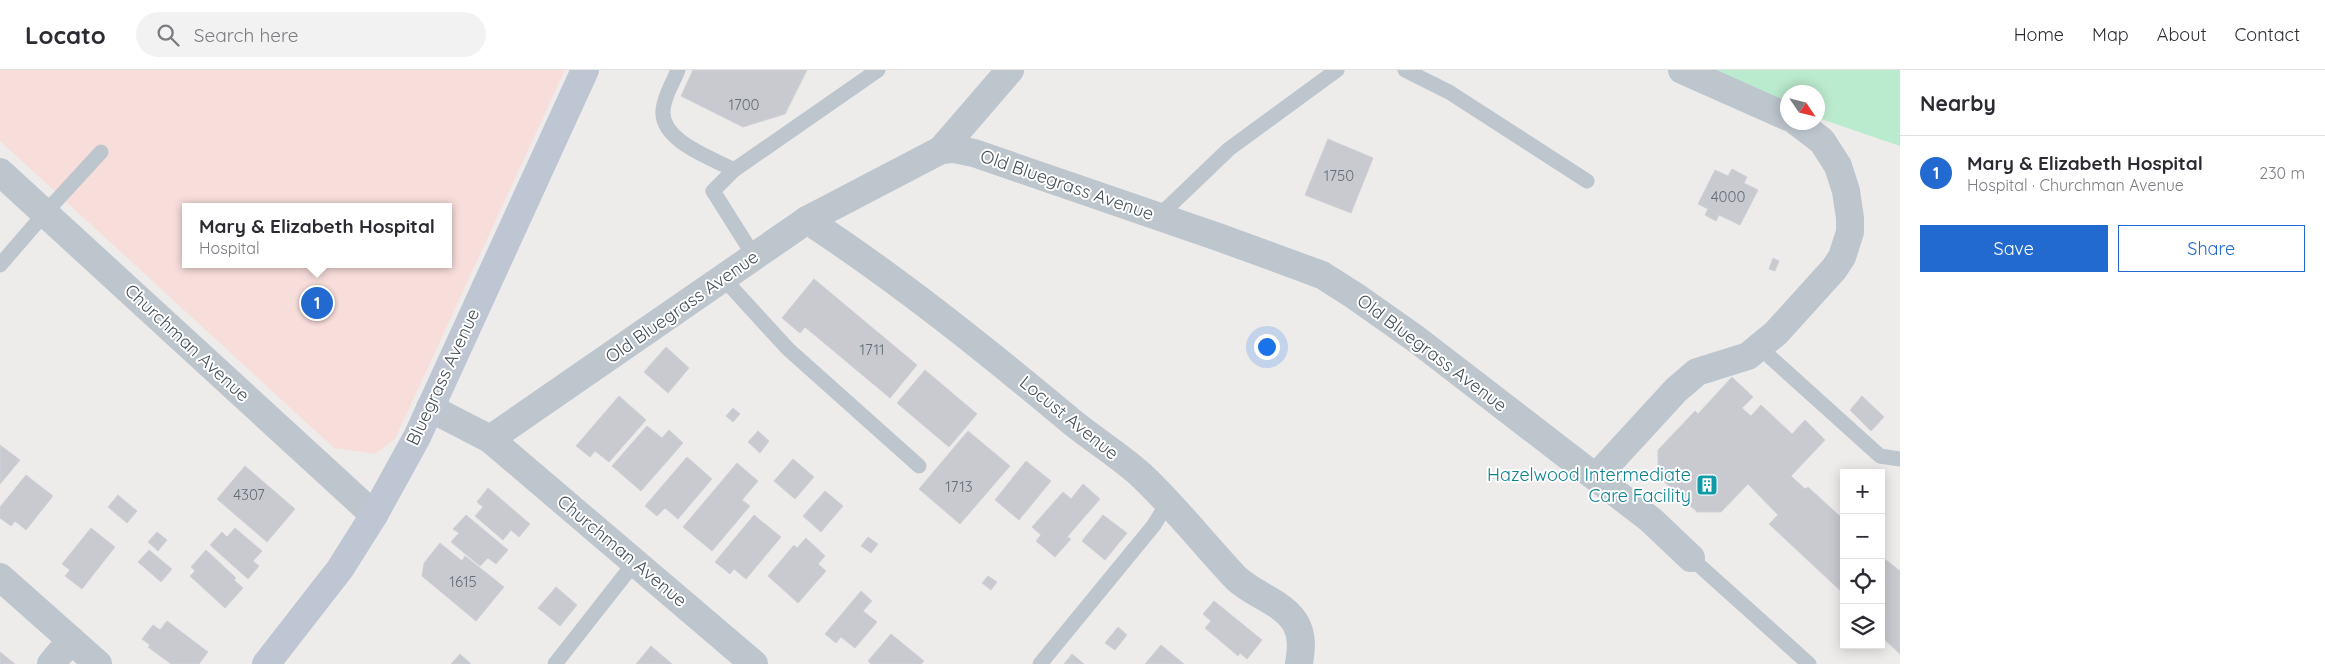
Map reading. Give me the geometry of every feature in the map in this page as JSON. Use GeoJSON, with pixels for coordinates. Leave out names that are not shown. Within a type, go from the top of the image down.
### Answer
{"type":"FeatureCollection","features":[{"type":"Feature","properties":{"kind":"street","name":"Bluegrass Avenue"},"geometry":{"type":"LineString","coordinates":[[266,664],[340,568],[374,514],[417,437],[585,70]]}},
{"type":"Feature","properties":{"kind":"street"},"geometry":{"type":"LineString","coordinates":[[941,150],[1010,70]]}},
{"type":"Feature","properties":{"kind":"street"},"geometry":{"type":"LineString","coordinates":[[1682,70],[1780,113]]}},
{"type":"Feature","properties":{"kind":"street"},"geometry":{"type":"LineString","coordinates":[[1596,477],[1676,390],[1697,372],[1748,356],[1776,333],[1834,269],[1842,257],[1850,232],[1846,191],[1838,166],[1822,142],[1807,130]]}},
{"type":"Feature","properties":{"kind":"street","name":"Old Bluegrass Avenue"},"geometry":{"type":"LineString","coordinates":[[490,439],[807,220],[941,150],[954,149],[974,153],[1159,216],[1322,275],[1416,339],[1596,477],[1651,520],[1691,558]]}},
{"type":"Feature","properties":{"kind":"street","name":"Churchman Avenue"},"geometry":{"type":"LineString","coordinates":[[0,172],[374,514]]}},
{"type":"Feature","properties":{"kind":"street","name":"Locust Avenue"},"geometry":{"type":"LineString","coordinates":[[807,220],[866,259],[1000,362],[1096,442],[1139,473],[1238,579],[1281,608],[1296,623],[1301,653]]}},
{"type":"Feature","properties":{"kind":"street"},"geometry":{"type":"LineString","coordinates":[[430,408],[490,439]]}},
{"type":"Feature","properties":{"kind":"street","name":"Churchman Avenue"},"geometry":{"type":"LineString","coordinates":[[490,439],[754,664]]}},
{"type":"Feature","properties":{"kind":"street"},"geometry":{"type":"LineString","coordinates":[[0,577],[98,664]]}},
{"type":"Feature","properties":{"kind":"street"},"geometry":{"type":"LineString","coordinates":[[51,664],[70,640]]}},
{"type":"Feature","properties":{"kind":"lane"},"geometry":{"type":"LineString","coordinates":[[678,70],[667,96],[663,111],[664,121],[678,141],[734,170]]}},
{"type":"Feature","properties":{"kind":"lane"},"geometry":{"type":"LineString","coordinates":[[754,256],[713,191],[734,170],[878,70]]}},
{"type":"Feature","properties":{"kind":"lane"},"geometry":{"type":"LineString","coordinates":[[1159,216],[1230,149],[1337,70]]}},
{"type":"Feature","properties":{"kind":"lane"},"geometry":{"type":"LineString","coordinates":[[1404,70],[1449,92],[1586,181]]}},
{"type":"Feature","properties":{"kind":"lane"},"geometry":{"type":"LineString","coordinates":[[0,265],[102,152]]}},
{"type":"Feature","properties":{"kind":"lane"},"geometry":{"type":"LineString","coordinates":[[723,278],[788,349],[919,466]]}},
{"type":"Feature","properties":{"kind":"lane"},"geometry":{"type":"LineString","coordinates":[[1759,347],[1880,456],[1900,459]]}},
{"type":"Feature","properties":{"kind":"lane"},"geometry":{"type":"LineString","coordinates":[[1040,664],[1154,525],[1168,502]]}},
{"type":"Feature","properties":{"kind":"lane"},"geometry":{"type":"LineString","coordinates":[[1691,558],[1809,664]]}},
{"type":"Feature","properties":{"kind":"lane"},"geometry":{"type":"LineString","coordinates":[[556,664],[635,562]]}},
{"type":"Feature","properties":{"kind":"shaded area"},"geometry":{"type":"Polygon","coordinates":[[[0,70],[565,70],[395,439],[375,454],[334,448],[0,141],[0,70]]]}},
{"type":"Feature","properties":{"kind":"green space"},"geometry":{"type":"Polygon","coordinates":[[[1708,70],[1900,70],[1900,146],[1825,120],[1825,85],[1780,85],[1780,103],[1708,70]]]}},
{"type":"Feature","properties":{"kind":"building"},"geometry":{"type":"Polygon","coordinates":[[[693,70],[807,70],[785,114],[743,127],[681,96],[693,70]]]}},
{"type":"Feature","properties":{"kind":"building"},"geometry":{"type":"Polygon","coordinates":[[[1328,139],[1373,158],[1351,213],[1305,195],[1328,139]]]}},
{"type":"Feature","properties":{"kind":"building"},"geometry":{"type":"Polygon","coordinates":[[[1732,169],[1747,177],[1744,183],[1758,190],[1740,225],[1719,215],[1716,221],[1705,215],[1708,209],[1698,204],[1715,170],[1728,176],[1732,169]]]}},
{"type":"Feature","properties":{"kind":"building"},"geometry":{"type":"Polygon","coordinates":[[[1773,258],[1779,261],[1775,271],[1769,269],[1773,258]]]}},
{"type":"Feature","properties":{"kind":"building"},"geometry":{"type":"Polygon","coordinates":[[[814,279],[917,365],[890,398],[805,327],[800,333],[782,318],[814,279]]]}},
{"type":"Feature","properties":{"kind":"building"},"geometry":{"type":"Polygon","coordinates":[[[666,347],[689,368],[668,393],[644,372],[666,347]]]}},
{"type":"Feature","properties":{"kind":"building"},"geometry":{"type":"Polygon","coordinates":[[[925,370],[977,414],[949,447],[897,403],[925,370]]]}},
{"type":"Feature","properties":{"kind":"building","name":"Hazelwood Intermediate Care Facility"},"geometry":{"type":"Polygon","coordinates":[[[1732,377],[1753,397],[1742,408],[1751,416],[1761,405],[1792,434],[1805,420],[1825,440],[1791,476],[1805,489],[1808,487],[1840,516],[1840,590],[1769,524],[1778,515],[1748,484],[1721,512],[1697,512],[1658,476],[1658,450],[1695,411],[1698,414],[1732,377]]]}},
{"type":"Feature","properties":{"kind":"building"},"geometry":{"type":"Polygon","coordinates":[[[619,396],[646,420],[609,462],[595,451],[590,457],[576,446],[619,396]]]}},
{"type":"Feature","properties":{"kind":"building"},"geometry":{"type":"Polygon","coordinates":[[[1862,396],[1884,417],[1871,431],[1850,410],[1862,396]]]}},
{"type":"Feature","properties":{"kind":"building"},"geometry":{"type":"Polygon","coordinates":[[[733,408],[740,414],[733,422],[726,416],[733,408]]]}},
{"type":"Feature","properties":{"kind":"building"},"geometry":{"type":"Polygon","coordinates":[[[647,426],[662,438],[669,430],[683,443],[641,491],[612,466],[647,426]]]}},
{"type":"Feature","properties":{"kind":"building"},"geometry":{"type":"Polygon","coordinates":[[[758,431],[769,441],[760,453],[748,442],[758,431]]]}},
{"type":"Feature","properties":{"kind":"building"},"geometry":{"type":"Polygon","coordinates":[[[968,431],[1010,466],[960,524],[919,489],[968,431]]]}},
{"type":"Feature","properties":{"kind":"building"},"geometry":{"type":"Polygon","coordinates":[[[0,445],[20,460],[0,484],[0,445]]]}},
{"type":"Feature","properties":{"kind":"building"},"geometry":{"type":"Polygon","coordinates":[[[687,457],[712,479],[678,519],[665,508],[657,516],[645,506],[687,457]]]}},
{"type":"Feature","properties":{"kind":"building"},"geometry":{"type":"Polygon","coordinates":[[[793,459],[814,477],[795,499],[774,481],[793,459]]]}},
{"type":"Feature","properties":{"kind":"building"},"geometry":{"type":"Polygon","coordinates":[[[1026,461],[1051,481],[1019,520],[995,500],[1026,461]]]}},
{"type":"Feature","properties":{"kind":"building"},"geometry":{"type":"Polygon","coordinates":[[[737,463],[758,481],[742,500],[750,506],[712,551],[683,527],[737,463]]]}},
{"type":"Feature","properties":{"kind":"building"},"geometry":{"type":"Polygon","coordinates":[[[245,466],[295,509],[267,542],[217,499],[245,466]]]}},
{"type":"Feature","properties":{"kind":"building"},"geometry":{"type":"Polygon","coordinates":[[[26,475],[53,496],[26,530],[15,521],[11,526],[0,518],[0,507],[26,475]]]}},
{"type":"Feature","properties":{"kind":"building"},"geometry":{"type":"Polygon","coordinates":[[[1083,484],[1100,499],[1067,537],[1071,539],[1055,557],[1036,541],[1041,535],[1032,527],[1063,492],[1071,499],[1083,484]]]}},
{"type":"Feature","properties":{"kind":"building"},"geometry":{"type":"Polygon","coordinates":[[[488,488],[530,524],[519,537],[511,530],[503,540],[475,516],[483,507],[477,502],[488,488]]]}},
{"type":"Feature","properties":{"kind":"building"},"geometry":{"type":"Polygon","coordinates":[[[825,491],[843,506],[821,532],[803,516],[825,491]]]}},
{"type":"Feature","properties":{"kind":"building"},"geometry":{"type":"Polygon","coordinates":[[[118,495],[137,511],[127,523],[108,507],[118,495]]]}},
{"type":"Feature","properties":{"kind":"building"},"geometry":{"type":"Polygon","coordinates":[[[466,515],[508,550],[496,564],[488,558],[480,566],[451,542],[459,533],[453,529],[466,515]]]}},
{"type":"Feature","properties":{"kind":"building"},"geometry":{"type":"Polygon","coordinates":[[[754,515],[781,537],[746,579],[734,569],[730,574],[715,562],[754,515]]]}},
{"type":"Feature","properties":{"kind":"building"},"geometry":{"type":"Polygon","coordinates":[[[1103,515],[1127,533],[1105,560],[1082,541],[1103,515]]]}},
{"type":"Feature","properties":{"kind":"building"},"geometry":{"type":"Polygon","coordinates":[[[91,528],[115,547],[82,589],[65,576],[70,570],[62,564],[91,528]]]}},
{"type":"Feature","properties":{"kind":"building"},"geometry":{"type":"Polygon","coordinates":[[[235,528],[262,551],[253,561],[259,566],[248,579],[210,545],[222,532],[227,537],[235,528]]]}},
{"type":"Feature","properties":{"kind":"building"},"geometry":{"type":"Polygon","coordinates":[[[157,532],[167,540],[158,551],[148,542],[157,532]]]}},
{"type":"Feature","properties":{"kind":"building"},"geometry":{"type":"Polygon","coordinates":[[[868,537],[878,544],[871,553],[861,546],[868,537]]]}},
{"type":"Feature","properties":{"kind":"building"},"geometry":{"type":"Polygon","coordinates":[[[806,538],[825,556],[818,564],[826,571],[798,603],[768,576],[794,545],[797,548],[806,538]]]}},
{"type":"Feature","properties":{"kind":"building"},"geometry":{"type":"Polygon","coordinates":[[[440,543],[462,561],[465,556],[504,587],[476,621],[422,576],[424,563],[440,543]]]}},
{"type":"Feature","properties":{"kind":"building"},"geometry":{"type":"Polygon","coordinates":[[[149,550],[172,569],[161,582],[138,562],[149,550]]]}},
{"type":"Feature","properties":{"kind":"building"},"geometry":{"type":"Polygon","coordinates":[[[206,550],[236,578],[234,580],[243,588],[225,608],[190,576],[195,571],[191,567],[206,550]]]}},
{"type":"Feature","properties":{"kind":"building"},"geometry":{"type":"Polygon","coordinates":[[[1885,559],[1900,571],[1900,654],[1885,640],[1885,559]]]}},
{"type":"Feature","properties":{"kind":"building"},"geometry":{"type":"Polygon","coordinates":[[[988,576],[997,582],[991,590],[982,583],[988,576]]]}},
{"type":"Feature","properties":{"kind":"building"},"geometry":{"type":"Polygon","coordinates":[[[556,587],[577,605],[560,626],[538,608],[556,587]]]}},
{"type":"Feature","properties":{"kind":"building"},"geometry":{"type":"Polygon","coordinates":[[[861,591],[872,601],[863,611],[877,622],[855,648],[841,637],[836,643],[825,634],[861,591]]]}},
{"type":"Feature","properties":{"kind":"building"},"geometry":{"type":"Polygon","coordinates":[[[1214,601],[1262,640],[1247,659],[1240,653],[1238,656],[1205,628],[1211,621],[1203,614],[1214,601]]]}},
{"type":"Feature","properties":{"kind":"building"},"geometry":{"type":"Polygon","coordinates":[[[167,621],[208,652],[199,664],[171,664],[148,647],[150,645],[142,639],[153,625],[160,630],[167,621]]]}},
{"type":"Feature","properties":{"kind":"building"},"geometry":{"type":"Polygon","coordinates":[[[1118,627],[1127,635],[1115,650],[1105,643],[1118,627]]]}},
{"type":"Feature","properties":{"kind":"building"},"geometry":{"type":"Polygon","coordinates":[[[891,634],[924,661],[921,664],[871,664],[868,661],[891,634]]]}},
{"type":"Feature","properties":{"kind":"building"},"geometry":{"type":"Polygon","coordinates":[[[1161,645],[1184,664],[1145,664],[1161,645]]]}},
{"type":"Feature","properties":{"kind":"building"},"geometry":{"type":"Polygon","coordinates":[[[651,646],[672,664],[636,664],[651,646]]]}},
{"type":"Feature","properties":{"kind":"building"},"geometry":{"type":"Polygon","coordinates":[[[0,652],[15,664],[0,664],[0,652]]]}},
{"type":"Feature","properties":{"kind":"building"},"geometry":{"type":"Polygon","coordinates":[[[460,654],[471,664],[451,664],[460,654]]]}},
{"type":"Feature","properties":{"kind":"building"},"geometry":{"type":"Polygon","coordinates":[[[1072,654],[1084,664],[1064,664],[1072,654]]]}},
{"type":"Feature","properties":{"kind":"place","name":"Mary & Elizabeth Hospital"},"geometry":{"type":"Point","coordinates":[317,303]}},
{"type":"Feature","properties":{"kind":"place","name":"Hazelwood Intermediate Care Facility"},"geometry":{"type":"Point","coordinates":[1707,485]}}]}
